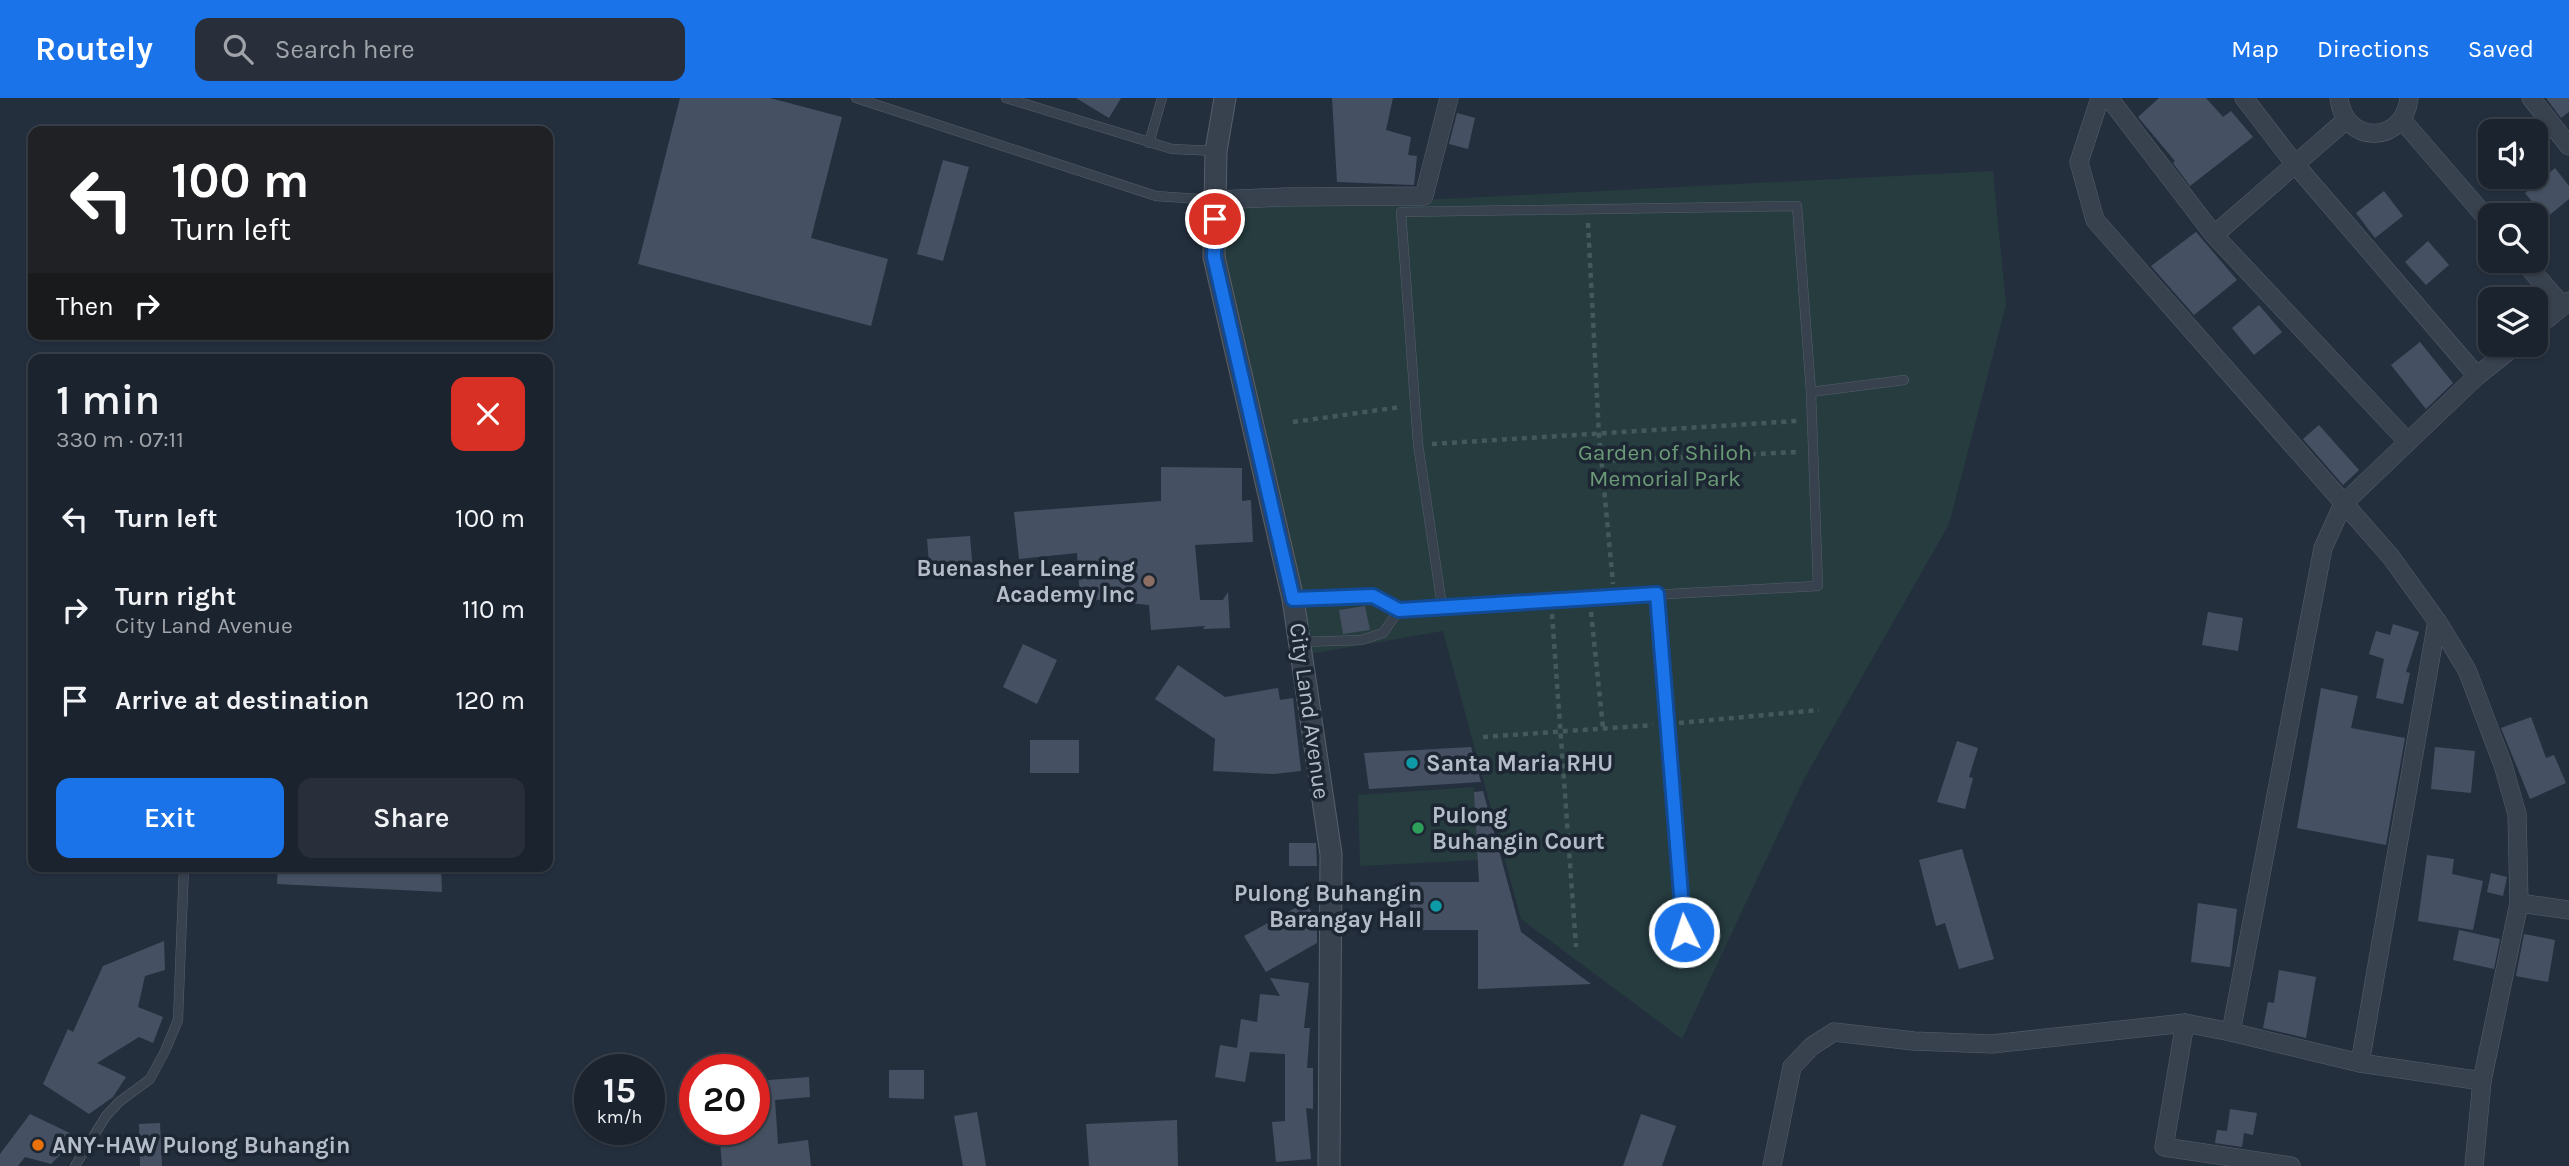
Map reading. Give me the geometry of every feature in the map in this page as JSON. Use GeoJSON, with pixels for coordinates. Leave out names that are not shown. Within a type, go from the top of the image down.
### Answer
{"type":"FeatureCollection","features":[{"type":"Feature","properties":{"kind":"street","name":"City Land Avenue"},"geometry":{"type":"LineString","coordinates":[[1225,98],[1216,151],[1214,257],[1293,599],[1331,854],[1329,1166]]}},
{"type":"Feature","properties":{"kind":"street"},"geometry":{"type":"LineString","coordinates":[[1216,200],[1424,196],[1449,98]]}},
{"type":"Feature","properties":{"kind":"street"},"geometry":{"type":"LineString","coordinates":[[2100,98],[2079,162],[2095,220],[2391,557],[2437,621],[2467,670],[2503,765],[2517,814],[2519,903],[2482,1081],[2474,1166]]}},
{"type":"Feature","properties":{"kind":"street"},"geometry":{"type":"LineString","coordinates":[[2109,98],[2214,235],[2407,441]]}},
{"type":"Feature","properties":{"kind":"street"},"geometry":{"type":"LineString","coordinates":[[2244,98],[2294,163],[2477,376]]}},
{"type":"Feature","properties":{"kind":"street"},"geometry":{"type":"LineString","coordinates":[[2339,98],[2346,120],[2353,127],[2374,134],[2394,128],[2402,120],[2409,98]]}},
{"type":"Feature","properties":{"kind":"street"},"geometry":{"type":"LineString","coordinates":[[2531,98],[2569,146]]}},
{"type":"Feature","properties":{"kind":"street"},"geometry":{"type":"LineString","coordinates":[[2214,235],[2346,120]]}},
{"type":"Feature","properties":{"kind":"street"},"geometry":{"type":"LineString","coordinates":[[2402,120],[2478,208]]}},
{"type":"Feature","properties":{"kind":"street"},"geometry":{"type":"LineString","coordinates":[[2536,273],[2566,304],[2548,318]]}},
{"type":"Feature","properties":{"kind":"street"},"geometry":{"type":"LineString","coordinates":[[2231,1032],[2323,548],[2343,504],[2407,441],[2501,357]]}},
{"type":"Feature","properties":{"kind":"street"},"geometry":{"type":"LineString","coordinates":[[2360,1063],[2437,621]]}},
{"type":"Feature","properties":{"kind":"street"},"geometry":{"type":"LineString","coordinates":[[2519,903],[2569,910]]}},
{"type":"Feature","properties":{"kind":"street"},"geometry":{"type":"LineString","coordinates":[[2185,1023],[2164,1147],[2291,1166]]}},
{"type":"Feature","properties":{"kind":"street"},"geometry":{"type":"LineString","coordinates":[[1770,1164],[1792,1067],[1812,1046],[1834,1032],[1914,1041],[1992,1044],[2185,1023],[2360,1063],[2482,1081]]}},
{"type":"Feature","properties":{"kind":"lane"},"geometry":{"type":"LineString","coordinates":[[856,98],[1156,195],[1216,200]]}},
{"type":"Feature","properties":{"kind":"lane"},"geometry":{"type":"LineString","coordinates":[[1006,98],[1172,149],[1216,151]]}},
{"type":"Feature","properties":{"kind":"lane"},"geometry":{"type":"LineString","coordinates":[[1149,142],[1162,98]]}},
{"type":"Feature","properties":{"kind":"lane"},"geometry":{"type":"LineString","coordinates":[[1293,599],[1373,596],[1399,610],[1614,595],[1818,586],[1811,392],[1797,206],[1401,212],[1418,444],[1442,606]]}},
{"type":"Feature","properties":{"kind":"lane"},"geometry":{"type":"LineString","coordinates":[[1811,392],[1904,380]]}},
{"type":"Feature","properties":{"kind":"lane"},"geometry":{"type":"LineString","coordinates":[[1657,594],[1685,957]]}},
{"type":"Feature","properties":{"kind":"lane"},"geometry":{"type":"LineString","coordinates":[[1301,642],[1361,640],[1383,633],[1399,610]]}},
{"type":"Feature","properties":{"kind":"lane"},"geometry":{"type":"LineString","coordinates":[[75,1166],[106,1116],[118,1102],[150,1079],[178,1020],[184,872]]}},
{"type":"Feature","properties":{"kind":"path"},"geometry":{"type":"LineString","coordinates":[[1587,211],[1599,435],[1614,595]]}},
{"type":"Feature","properties":{"kind":"path"},"geometry":{"type":"LineString","coordinates":[[1293,422],[1415,405]]}},
{"type":"Feature","properties":{"kind":"path"},"geometry":{"type":"LineString","coordinates":[[1418,444],[1812,420]]}},
{"type":"Feature","properties":{"kind":"path"},"geometry":{"type":"LineString","coordinates":[[1601,461],[1813,452]]}},
{"type":"Feature","properties":{"kind":"path"},"geometry":{"type":"LineString","coordinates":[[1590,597],[1603,728]]}},
{"type":"Feature","properties":{"kind":"path"},"geometry":{"type":"LineString","coordinates":[[1551,599],[1576,947]]}},
{"type":"Feature","properties":{"kind":"path"},"geometry":{"type":"LineString","coordinates":[[1483,737],[1819,710]]}},
{"type":"Feature","properties":{"kind":"green space","name":"Garden of Shiloh Memorial Park"},"geometry":{"type":"Polygon","coordinates":[[[1993,171],[2006,305],[1949,524],[1804,779],[1682,1039],[1521,919],[1443,631],[1304,655],[1213,277],[1216,200],[1345,204],[1993,171]]]}},
{"type":"Feature","properties":{"kind":"green space","name":"Pulong Buhangin Court"},"geometry":{"type":"Polygon","coordinates":[[[1474,787],[1479,860],[1360,866],[1358,795],[1474,787]]]}},
{"type":"Feature","properties":{"kind":"building"},"geometry":{"type":"Polygon","coordinates":[[[680,98],[770,98],[842,117],[811,238],[888,259],[871,326],[638,264],[680,98]]]}},
{"type":"Feature","properties":{"kind":"building"},"geometry":{"type":"Polygon","coordinates":[[[1076,98],[1121,98],[1109,118],[1076,98]]]}},
{"type":"Feature","properties":{"kind":"building"},"geometry":{"type":"Polygon","coordinates":[[[1332,98],[1393,98],[1386,130],[1411,137],[1408,155],[1417,156],[1414,185],[1337,182],[1332,98]]]}},
{"type":"Feature","properties":{"kind":"building"},"geometry":{"type":"Polygon","coordinates":[[[2159,98],[2206,98],[2223,117],[2231,111],[2253,137],[2190,186],[2173,163],[2175,161],[2138,117],[2159,98]]]}},
{"type":"Feature","properties":{"kind":"building"},"geometry":{"type":"Polygon","coordinates":[[[2546,98],[2569,98],[2569,112],[2561,118],[2546,98]]]}},
{"type":"Feature","properties":{"kind":"building"},"geometry":{"type":"Polygon","coordinates":[[[1457,113],[1475,118],[1468,149],[1449,144],[1457,113]]]}},
{"type":"Feature","properties":{"kind":"building"},"geometry":{"type":"Polygon","coordinates":[[[943,160],[969,167],[943,261],[917,254],[943,160]]]}},
{"type":"Feature","properties":{"kind":"building"},"geometry":{"type":"Polygon","coordinates":[[[2555,168],[2569,186],[2569,199],[2548,216],[2548,203],[2533,203],[2525,193],[2530,189],[2548,189],[2548,174],[2555,168]]]}},
{"type":"Feature","properties":{"kind":"building"},"geometry":{"type":"Polygon","coordinates":[[[2384,191],[2403,216],[2375,238],[2356,213],[2384,191]]]}},
{"type":"Feature","properties":{"kind":"building"},"geometry":{"type":"Polygon","coordinates":[[[2196,232],[2237,280],[2194,315],[2151,266],[2196,232]]]}},
{"type":"Feature","properties":{"kind":"building"},"geometry":{"type":"Polygon","coordinates":[[[2428,241],[2449,265],[2426,285],[2405,262],[2428,241]]]}},
{"type":"Feature","properties":{"kind":"building"},"geometry":{"type":"Polygon","coordinates":[[[2259,305],[2282,332],[2254,355],[2232,328],[2259,305]]]}},
{"type":"Feature","properties":{"kind":"building"},"geometry":{"type":"Polygon","coordinates":[[[2420,342],[2453,383],[2426,409],[2391,365],[2420,342]]]}},
{"type":"Feature","properties":{"kind":"building"},"geometry":{"type":"Polygon","coordinates":[[[2319,425],[2359,470],[2343,485],[2303,439],[2319,425]]]}},
{"type":"Feature","properties":{"kind":"building"},"geometry":{"type":"Polygon","coordinates":[[[1161,467],[1242,468],[1242,501],[1251,500],[1253,542],[1195,545],[1200,600],[1223,600],[1228,592],[1230,628],[1203,629],[1205,626],[1151,630],[1149,605],[1080,598],[1077,553],[1019,559],[1014,512],[1161,501],[1161,467]]]}},
{"type":"Feature","properties":{"kind":"building"},"geometry":{"type":"Polygon","coordinates":[[[970,536],[973,573],[930,576],[927,539],[970,536]]]}},
{"type":"Feature","properties":{"kind":"building"},"geometry":{"type":"Polygon","coordinates":[[[1365,606],[1370,630],[1343,634],[1339,610],[1365,606]]]}},
{"type":"Feature","properties":{"kind":"building"},"geometry":{"type":"Polygon","coordinates":[[[2208,612],[2243,618],[2238,651],[2202,645],[2208,612]]]}},
{"type":"Feature","properties":{"kind":"building"},"geometry":{"type":"Polygon","coordinates":[[[2393,624],[2419,632],[2406,672],[2410,673],[2403,704],[2376,698],[2384,659],[2369,654],[2376,631],[2390,635],[2393,624]]]}},
{"type":"Feature","properties":{"kind":"building"},"geometry":{"type":"Polygon","coordinates":[[[1023,644],[1057,660],[1037,704],[1003,687],[1023,644]]]}},
{"type":"Feature","properties":{"kind":"building"},"geometry":{"type":"Polygon","coordinates":[[[1178,665],[1225,697],[1278,688],[1280,700],[1293,698],[1301,771],[1274,774],[1213,771],[1215,739],[1155,699],[1178,665]]]}},
{"type":"Feature","properties":{"kind":"building"},"geometry":{"type":"Polygon","coordinates":[[[2321,688],[2358,696],[2351,728],[2405,738],[2386,845],[2297,828],[2321,688]]]}},
{"type":"Feature","properties":{"kind":"building"},"geometry":{"type":"Polygon","coordinates":[[[2531,717],[2546,758],[2554,755],[2566,783],[2530,799],[2501,728],[2531,717]]]}},
{"type":"Feature","properties":{"kind":"building"},"geometry":{"type":"Polygon","coordinates":[[[1030,740],[1079,740],[1079,773],[1030,773],[1030,740]]]}},
{"type":"Feature","properties":{"kind":"building"},"geometry":{"type":"Polygon","coordinates":[[[1957,741],[1978,748],[1969,777],[1973,778],[1965,809],[1937,802],[1957,741]]]}},
{"type":"Feature","properties":{"kind":"building","name":"Santa Maria RHU"},"geometry":{"type":"Polygon","coordinates":[[[1471,747],[1481,782],[1369,789],[1364,753],[1471,747]]]}},
{"type":"Feature","properties":{"kind":"building"},"geometry":{"type":"Polygon","coordinates":[[[2435,747],[2475,751],[2471,793],[2431,789],[2435,747]]]}},
{"type":"Feature","properties":{"kind":"building"},"geometry":{"type":"Polygon","coordinates":[[[1483,791],[1521,932],[1591,984],[1478,989],[1478,930],[1410,930],[1410,882],[1479,882],[1474,792],[1483,791]]]}},
{"type":"Feature","properties":{"kind":"building"},"geometry":{"type":"Polygon","coordinates":[[[1289,843],[1316,843],[1317,866],[1289,866],[1289,843]]]}},
{"type":"Feature","properties":{"kind":"building"},"geometry":{"type":"Polygon","coordinates":[[[1962,849],[1994,959],[1959,969],[1945,923],[1936,926],[1919,860],[1962,849]]]}},
{"type":"Feature","properties":{"kind":"building"},"geometry":{"type":"Polygon","coordinates":[[[2427,855],[2454,859],[2452,874],[2483,881],[2473,930],[2418,921],[2427,855]]]}},
{"type":"Feature","properties":{"kind":"building"},"geometry":{"type":"Polygon","coordinates":[[[278,872],[441,872],[442,892],[277,884],[278,872]]]}},
{"type":"Feature","properties":{"kind":"building"},"geometry":{"type":"Polygon","coordinates":[[[2491,873],[2507,877],[2503,896],[2487,892],[2491,873]]]}},
{"type":"Feature","properties":{"kind":"building"},"geometry":{"type":"Polygon","coordinates":[[[1306,902],[1317,922],[1317,943],[1266,972],[1244,936],[1306,902]]]}},
{"type":"Feature","properties":{"kind":"building"},"geometry":{"type":"Polygon","coordinates":[[[2198,903],[2237,909],[2230,967],[2191,962],[2198,903]]]}},
{"type":"Feature","properties":{"kind":"building"},"geometry":{"type":"Polygon","coordinates":[[[2459,930],[2500,939],[2494,969],[2453,960],[2459,930]]]}},
{"type":"Feature","properties":{"kind":"building"},"geometry":{"type":"Polygon","coordinates":[[[2524,934],[2555,940],[2548,982],[2516,976],[2524,934]]]}},
{"type":"Feature","properties":{"kind":"building"},"geometry":{"type":"Polygon","coordinates":[[[164,941],[165,970],[145,976],[138,1007],[163,1017],[153,1043],[139,1037],[97,1063],[126,1077],[113,1097],[89,1114],[43,1084],[68,1029],[73,1032],[103,966],[164,941]]]}},
{"type":"Feature","properties":{"kind":"building"},"geometry":{"type":"Polygon","coordinates":[[[2279,970],[2316,977],[2306,1038],[2263,1028],[2268,1002],[2274,1003],[2279,970]]]}},
{"type":"Feature","properties":{"kind":"building"},"geometry":{"type":"Polygon","coordinates":[[[1270,978],[1309,983],[1304,1028],[1310,1028],[1307,1068],[1313,1068],[1313,1109],[1306,1108],[1311,1159],[1276,1162],[1272,1122],[1285,1121],[1285,1054],[1250,1052],[1245,1082],[1215,1077],[1220,1045],[1237,1048],[1241,1019],[1257,1022],[1260,994],[1280,996],[1270,978]]]}},
{"type":"Feature","properties":{"kind":"building"},"geometry":{"type":"Polygon","coordinates":[[[889,1070],[924,1070],[924,1099],[889,1098],[889,1070]]]}},
{"type":"Feature","properties":{"kind":"building"},"geometry":{"type":"Polygon","coordinates":[[[809,1077],[810,1097],[775,1100],[778,1144],[808,1140],[811,1166],[722,1166],[720,1145],[770,1145],[770,1080],[809,1077]]]}},
{"type":"Feature","properties":{"kind":"building"},"geometry":{"type":"Polygon","coordinates":[[[2230,1109],[2257,1113],[2253,1135],[2244,1133],[2242,1147],[2215,1143],[2217,1130],[2227,1131],[2230,1109]]]}},
{"type":"Feature","properties":{"kind":"building"},"geometry":{"type":"Polygon","coordinates":[[[977,1112],[986,1166],[963,1166],[954,1116],[977,1112]]]}},
{"type":"Feature","properties":{"kind":"building","name":"ANY-HAW Pulong Buhangin"},"geometry":{"type":"Polygon","coordinates":[[[30,1114],[78,1137],[51,1164],[25,1157],[18,1166],[0,1166],[0,1154],[30,1114]]]}},
{"type":"Feature","properties":{"kind":"building"},"geometry":{"type":"Polygon","coordinates":[[[1641,1114],[1676,1126],[1662,1166],[1623,1166],[1641,1114]]]}},
{"type":"Feature","properties":{"kind":"building"},"geometry":{"type":"Polygon","coordinates":[[[1177,1120],[1178,1166],[1089,1166],[1086,1124],[1177,1120]]]}},
{"type":"Feature","properties":{"kind":"building"},"geometry":{"type":"Polygon","coordinates":[[[160,1123],[162,1166],[140,1166],[139,1124],[160,1123]]]}},
{"type":"Feature","properties":{"kind":"place","name":"Buenasher Learning Academy Inc"},"geometry":{"type":"Point","coordinates":[1149,581]}},
{"type":"Feature","properties":{"kind":"place","name":"Santa Maria RHU"},"geometry":{"type":"Point","coordinates":[1412,763]}},
{"type":"Feature","properties":{"kind":"place","name":"Pulong Buhangin Court"},"geometry":{"type":"Point","coordinates":[1418,828]}},
{"type":"Feature","properties":{"kind":"place","name":"Pulong Buhangin Barangay Hall"},"geometry":{"type":"Point","coordinates":[1436,906]}},
{"type":"Feature","properties":{"kind":"place","name":"ANY-HAW Pulong Buhangin"},"geometry":{"type":"Point","coordinates":[38,1145]}},
{"type":"Feature","properties":{"kind":"route"},"geometry":{"type":"LineString","coordinates":[[1215,219],[1214,257],[1293,599],[1373,596],[1399,610],[1657,594],[1684,932]]}}]}
